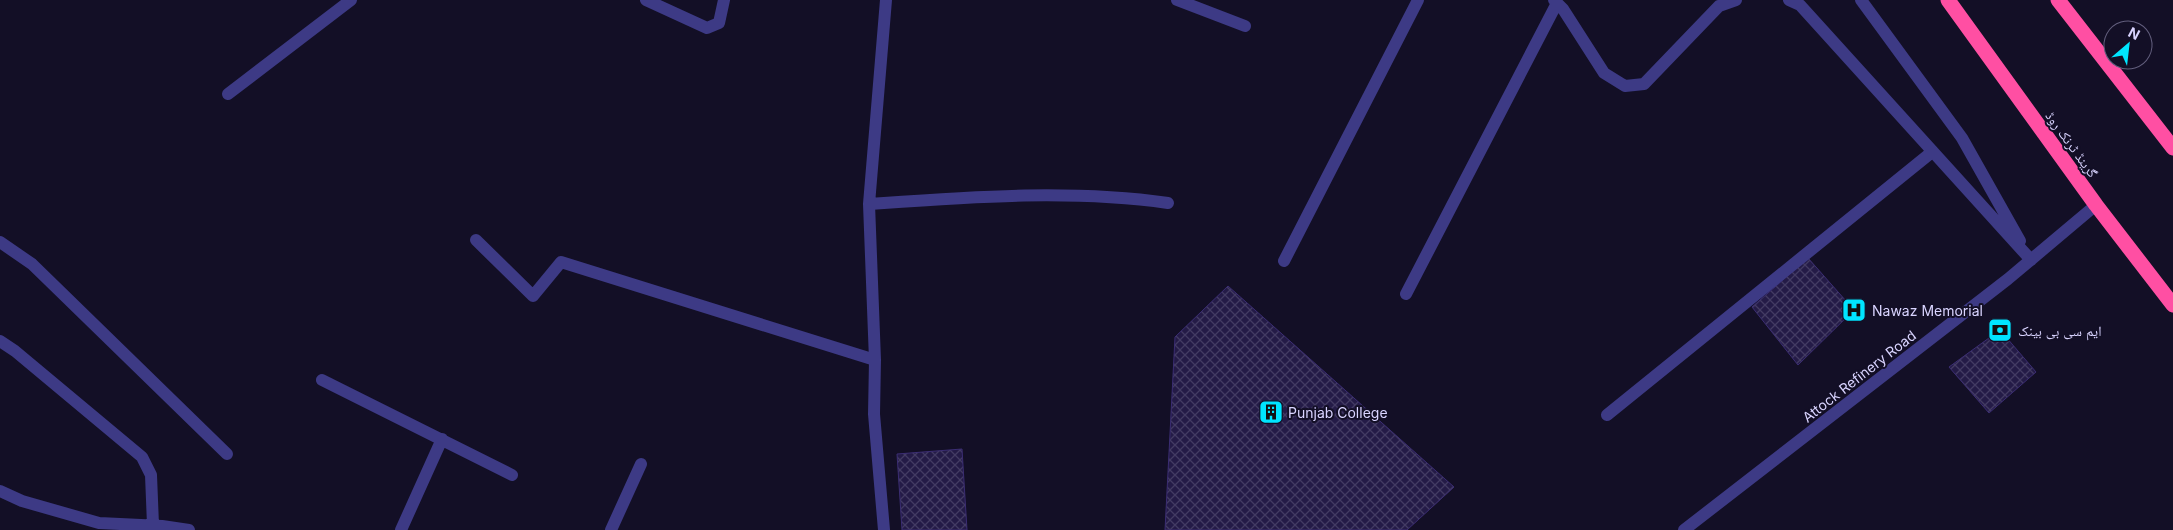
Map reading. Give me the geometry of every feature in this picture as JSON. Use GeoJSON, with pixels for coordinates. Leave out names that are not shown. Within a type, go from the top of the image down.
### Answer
{"type":"FeatureCollection","features":[{"type":"Feature","properties":{"kind":"highway","name":"گرینڈ ٹرنک روڈ"},"geometry":{"type":"LineString","coordinates":[[1948,0],[2096,205],[2173,305]]}},
{"type":"Feature","properties":{"kind":"highway"},"geometry":{"type":"LineString","coordinates":[[2058,0],[2173,148]]}},
{"type":"Feature","properties":{"kind":"street"},"geometry":{"type":"LineString","coordinates":[[228,94],[351,0]]}},
{"type":"Feature","properties":{"kind":"street"},"geometry":{"type":"LineString","coordinates":[[646,0],[707,28],[719,23],[724,0]]}},
{"type":"Feature","properties":{"kind":"street"},"geometry":{"type":"LineString","coordinates":[[884,530],[874,414],[875,360],[869,204],[886,0]]}},
{"type":"Feature","properties":{"kind":"street"},"geometry":{"type":"LineString","coordinates":[[1177,0],[1245,26]]}},
{"type":"Feature","properties":{"kind":"street"},"geometry":{"type":"LineString","coordinates":[[1284,261],[1418,0]]}},
{"type":"Feature","properties":{"kind":"street"},"geometry":{"type":"LineString","coordinates":[[1406,294],[1556,2],[1563,9],[1604,73],[1625,86],[1644,84],[1719,6],[1736,0]]}},
{"type":"Feature","properties":{"kind":"street"},"geometry":{"type":"LineString","coordinates":[[1789,0],[1800,6],[2031,260]]}},
{"type":"Feature","properties":{"kind":"street"},"geometry":{"type":"LineString","coordinates":[[1861,0],[1962,138],[2031,260]]}},
{"type":"Feature","properties":{"kind":"street"},"geometry":{"type":"LineString","coordinates":[[1608,415],[1932,152]]}},
{"type":"Feature","properties":{"kind":"street"},"geometry":{"type":"LineString","coordinates":[[869,204],[966,197],[1062,196],[1121,196],[1168,203]]}},
{"type":"Feature","properties":{"kind":"street","name":"Attock Refinery Road"},"geometry":{"type":"LineString","coordinates":[[1684,530],[2031,260],[2096,205]]}},
{"type":"Feature","properties":{"kind":"street"},"geometry":{"type":"LineString","coordinates":[[476,240],[533,296],[561,262],[875,360]]}},
{"type":"Feature","properties":{"kind":"street"},"geometry":{"type":"LineString","coordinates":[[0,242],[32,264],[227,454]]}},
{"type":"Feature","properties":{"kind":"street"},"geometry":{"type":"LineString","coordinates":[[0,341],[15,351],[142,457],[151,475],[153,525]]}},
{"type":"Feature","properties":{"kind":"street"},"geometry":{"type":"LineString","coordinates":[[322,380],[512,475]]}},
{"type":"Feature","properties":{"kind":"street"},"geometry":{"type":"LineString","coordinates":[[401,530],[442,439]]}},
{"type":"Feature","properties":{"kind":"street"},"geometry":{"type":"LineString","coordinates":[[611,530],[641,464]]}},
{"type":"Feature","properties":{"kind":"street"},"geometry":{"type":"LineString","coordinates":[[0,491],[22,501],[99,523],[153,525],[189,530]]}},
{"type":"Feature","properties":{"kind":"building"},"geometry":{"type":"Polygon","coordinates":[[[1808,258],[1854,310],[1798,365],[1752,307],[1808,258]]]}},
{"type":"Feature","properties":{"kind":"building","name":"Punjab College"},"geometry":{"type":"Polygon","coordinates":[[[1228,286],[1454,487],[1407,530],[1165,530],[1175,337],[1228,286]]]}},
{"type":"Feature","properties":{"kind":"building"},"geometry":{"type":"Polygon","coordinates":[[[2000,330],[2036,372],[1989,413],[1949,367],[2000,330]]]}},
{"type":"Feature","properties":{"kind":"building"},"geometry":{"type":"Polygon","coordinates":[[[962,449],[967,530],[902,530],[897,454],[962,449]]]}},
{"type":"Feature","properties":{"kind":"place","name":"Nawaz Memorial"},"geometry":{"type":"Point","coordinates":[1854,310]}},
{"type":"Feature","properties":{"kind":"place","name":"ایم سی بی بینک"},"geometry":{"type":"Point","coordinates":[2000,330]}},
{"type":"Feature","properties":{"kind":"place","name":"Punjab College"},"geometry":{"type":"Point","coordinates":[1271,412]}}]}
